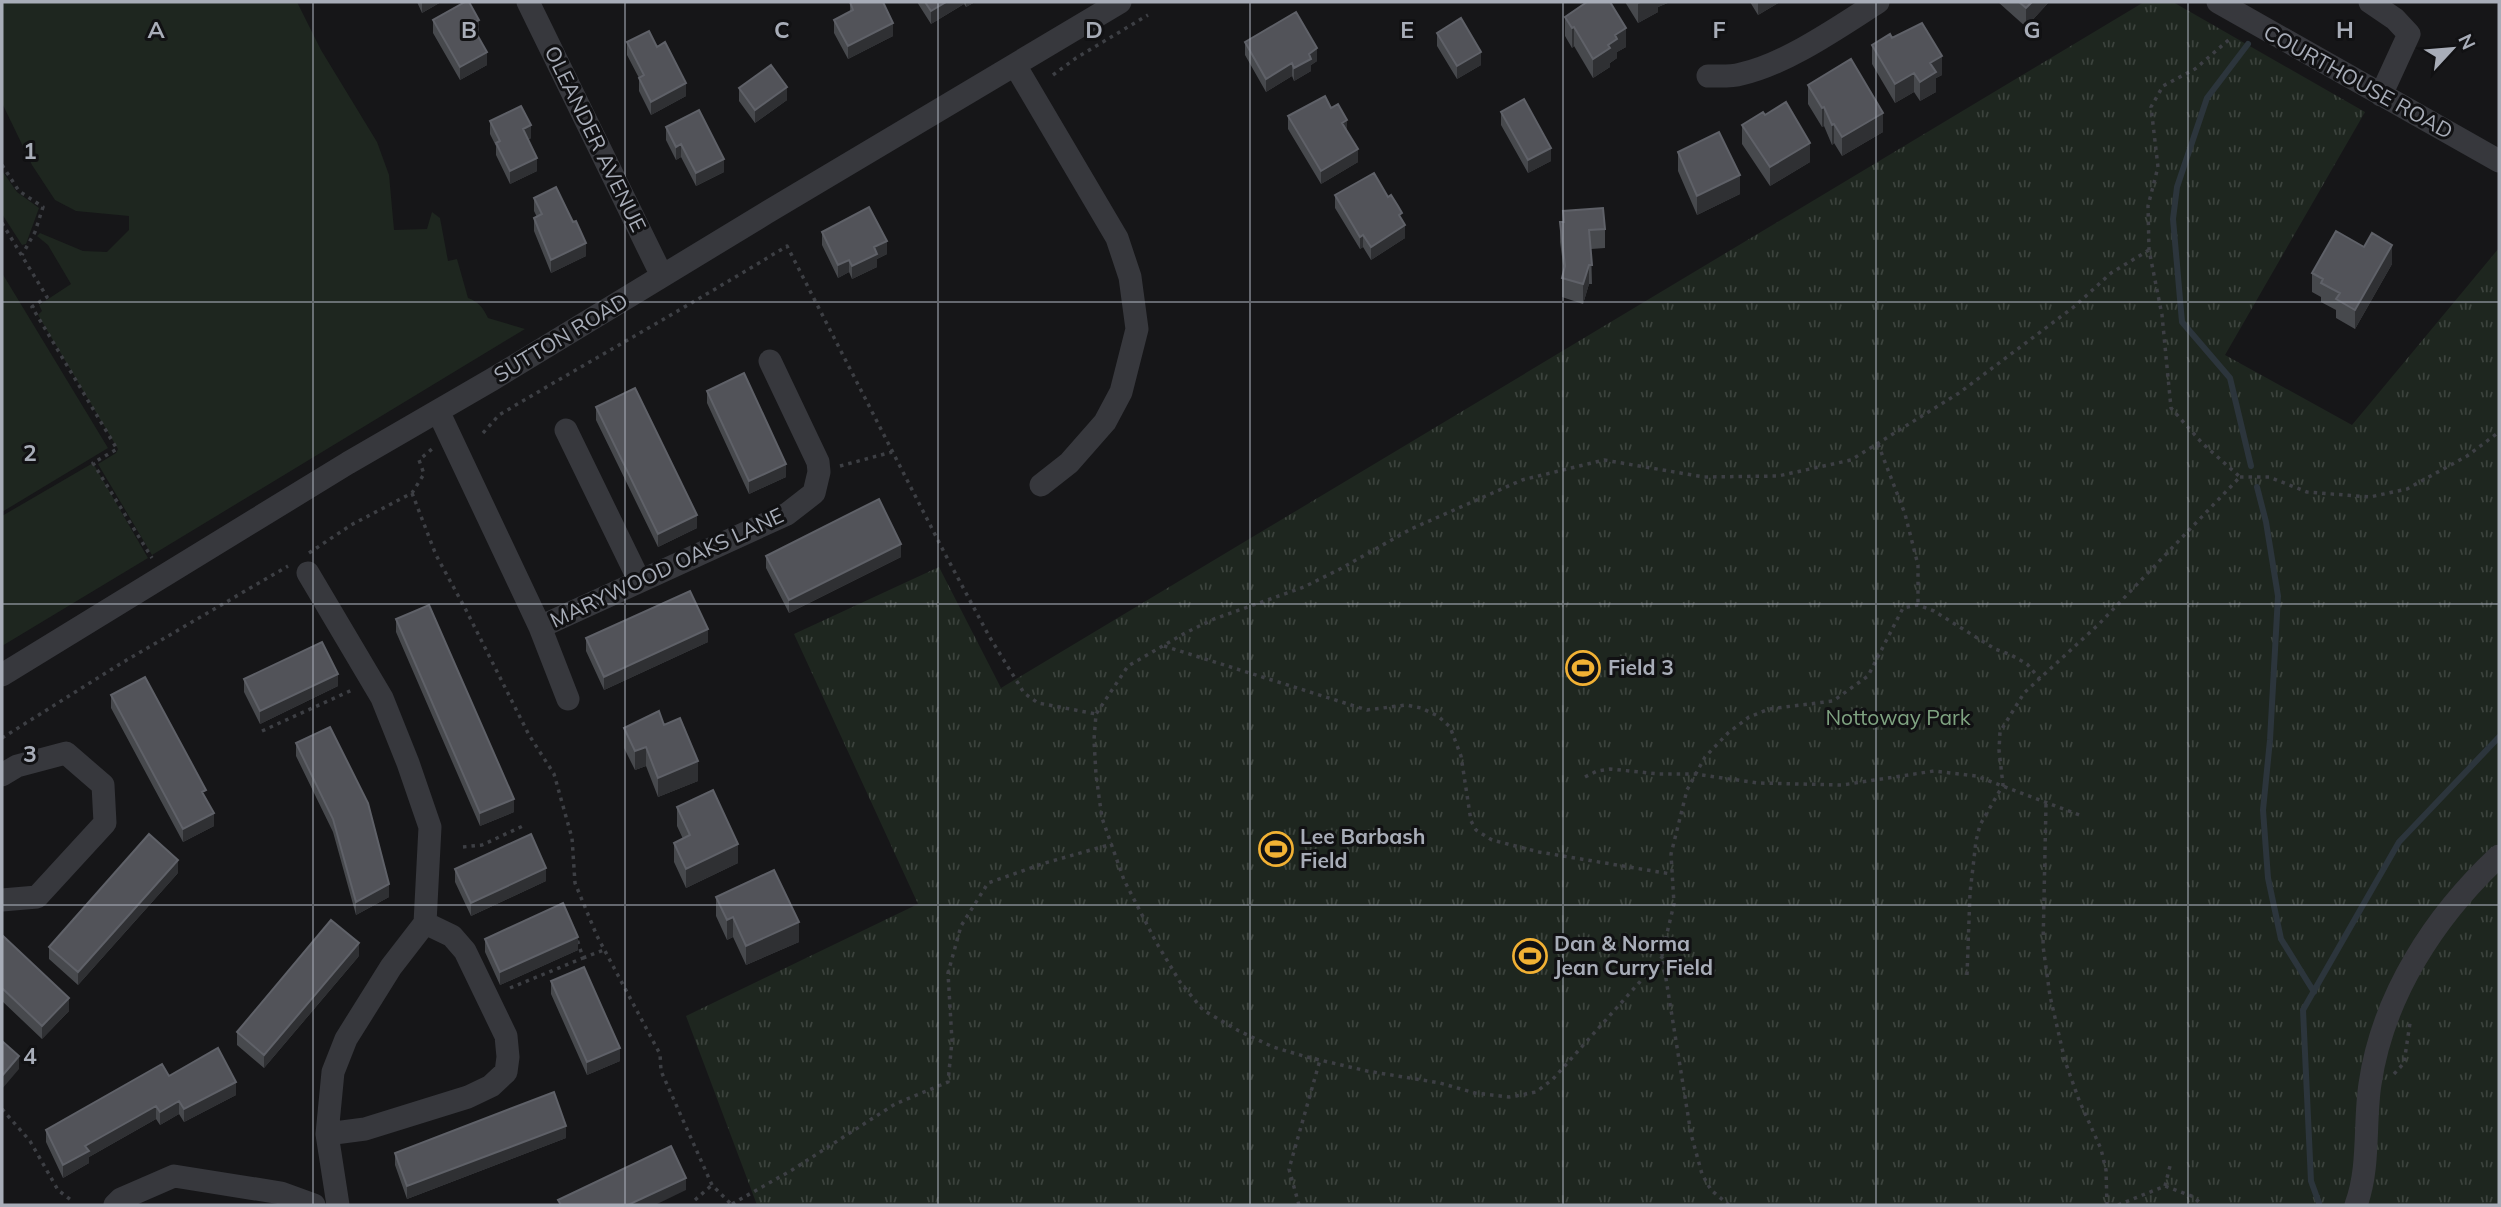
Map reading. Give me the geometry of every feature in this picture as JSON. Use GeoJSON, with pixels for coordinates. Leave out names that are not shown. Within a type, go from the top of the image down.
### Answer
{"type":"FeatureCollection","features":[{"type":"Feature","properties":{"kind":"street","name":"OLEANDER AVENUE"},"geometry":{"type":"LineString","coordinates":[[528,2],[662,276]]}},
{"type":"Feature","properties":{"kind":"street","name":"SUTTON ROAD"},"geometry":{"type":"LineString","coordinates":[[2,675],[1121,2]]}},
{"type":"Feature","properties":{"kind":"street"},"geometry":{"type":"LineString","coordinates":[[1708,76],[1738,75],[1756,71],[1878,2]]}},
{"type":"Feature","properties":{"kind":"street","name":"COURTHOUSE ROAD"},"geometry":{"type":"LineString","coordinates":[[2218,2],[2499,161]]}},
{"type":"Feature","properties":{"kind":"street"},"geometry":{"type":"LineString","coordinates":[[2370,2],[2395,19],[2409,34],[2381,95]]}},
{"type":"Feature","properties":{"kind":"street"},"geometry":{"type":"LineString","coordinates":[[1015,65],[1117,238],[1130,277],[1137,329],[1121,392],[1105,422],[1077,456],[1041,485]]}},
{"type":"Feature","properties":{"kind":"street","name":"MARYWOOD OAKS LANE"},"geometry":{"type":"LineString","coordinates":[[540,627],[787,514],[814,493],[818,482],[818,462],[770,361]]}},
{"type":"Feature","properties":{"kind":"street"},"geometry":{"type":"LineString","coordinates":[[438,411],[540,627],[568,699]]}},
{"type":"Feature","properties":{"kind":"street"},"geometry":{"type":"LineString","coordinates":[[566,430],[639,580]]}},
{"type":"Feature","properties":{"kind":"street"},"geometry":{"type":"LineString","coordinates":[[303,563],[382,698],[430,827],[425,923],[391,967],[346,1039],[332,1073],[327,1134],[338,1205]]}},
{"type":"Feature","properties":{"kind":"street"},"geometry":{"type":"LineString","coordinates":[[2,775],[17,766],[66,753],[103,785],[105,823],[37,897],[2,900]]}},
{"type":"Feature","properties":{"kind":"street"},"geometry":{"type":"LineString","coordinates":[[2356,1205],[2362,1181],[2371,1076],[2387,1020],[2405,978],[2433,931],[2462,894],[2499,856]]}},
{"type":"Feature","properties":{"kind":"street"},"geometry":{"type":"LineString","coordinates":[[327,1134],[365,1129],[468,1097],[491,1086],[506,1072],[506,1036],[465,951],[452,936],[425,923]]}},
{"type":"Feature","properties":{"kind":"street"},"geometry":{"type":"LineString","coordinates":[[116,1205],[121,1199],[174,1176],[281,1193],[314,1205]]}},
{"type":"Feature","properties":{"kind":"path"},"geometry":{"type":"LineString","coordinates":[[1053,75],[1148,15]]}},
{"type":"Feature","properties":{"kind":"path"},"geometry":{"type":"LineString","coordinates":[[2232,37],[2195,69],[2163,86],[2151,107],[2158,167],[2148,206],[2149,250],[2162,315],[2171,408],[2202,443],[2240,477],[2269,477],[2307,492],[2370,496],[2407,489],[2467,456],[2499,432]]}},
{"type":"Feature","properties":{"kind":"path"},"geometry":{"type":"LineString","coordinates":[[2,165],[19,191],[43,207],[35,232],[22,255]]}},
{"type":"Feature","properties":{"kind":"path"},"geometry":{"type":"LineString","coordinates":[[2,223],[47,297],[32,307],[117,449],[93,463],[152,558]]}},
{"type":"Feature","properties":{"kind":"path"},"geometry":{"type":"LineString","coordinates":[[484,433],[499,415],[633,335],[660,323],[787,246],[989,636],[1024,693],[1038,704],[1096,713]]}},
{"type":"Feature","properties":{"kind":"path"},"geometry":{"type":"LineString","coordinates":[[1663,956],[1553,1079],[1536,1092],[1508,1097],[1475,1093],[1440,1083],[1320,1060],[1273,1047],[1203,1010],[1180,982],[1156,942],[1124,880],[1102,818],[1094,740],[1096,713],[1128,666],[1163,646],[1214,619],[1304,587],[1411,529],[1522,480],[1604,460],[1704,477],[1778,476],[1851,460],[1959,393],[2075,306],[2111,273],[2149,250]]}},
{"type":"Feature","properties":{"kind":"path"},"geometry":{"type":"LineString","coordinates":[[2,738],[120,664],[303,563],[351,525],[412,493],[424,474],[419,460],[437,444]]}},
{"type":"Feature","properties":{"kind":"path"},"geometry":{"type":"LineString","coordinates":[[1878,444],[1905,514],[1918,565],[1918,605]]}},
{"type":"Feature","properties":{"kind":"path"},"geometry":{"type":"LineString","coordinates":[[834,468],[892,452]]}},
{"type":"Feature","properties":{"kind":"path"},"geometry":{"type":"LineString","coordinates":[[1967,975],[1970,893],[1976,841],[1980,825],[2003,785],[1998,750],[2000,732],[2024,693],[2099,624],[2240,477]]}},
{"type":"Feature","properties":{"kind":"path"},"geometry":{"type":"LineString","coordinates":[[412,493],[436,555],[528,735],[554,774],[572,838],[575,883],[605,950],[660,1054],[661,1071],[712,1185],[732,1205],[895,1104],[948,1082],[951,1041],[948,973],[961,926],[988,883],[1045,863],[1111,845]]}},
{"type":"Feature","properties":{"kind":"path"},"geometry":{"type":"LineString","coordinates":[[1729,1205],[1711,1190],[1702,1174],[1691,1134],[1663,956],[1674,904],[1671,854],[1687,790],[1705,757],[1728,733],[1749,717],[1769,709],[1833,701],[1849,691],[1868,676],[1903,608],[1918,605],[1934,611],[1995,649],[2011,654],[2027,664],[2040,679]]}},
{"type":"Feature","properties":{"kind":"path"},"geometry":{"type":"LineString","coordinates":[[1163,646],[1367,710],[1406,705],[1421,708],[1438,716],[1450,727],[1461,756],[1471,821],[1476,830],[1492,840],[1539,852],[1671,874]]}},
{"type":"Feature","properties":{"kind":"path"},"geometry":{"type":"LineString","coordinates":[[262,731],[354,689],[348,679]]}},
{"type":"Feature","properties":{"kind":"path"},"geometry":{"type":"LineString","coordinates":[[1585,777],[1597,771],[1611,769],[1659,774],[1695,774],[1758,783],[1842,785],[1934,771],[1976,776],[2082,816]]}},
{"type":"Feature","properties":{"kind":"path"},"geometry":{"type":"LineString","coordinates":[[2046,804],[2043,946],[2050,996],[2065,1060],[2104,1160],[2107,1205]]}},
{"type":"Feature","properties":{"kind":"path"},"geometry":{"type":"LineString","coordinates":[[463,848],[482,845],[525,825]]}},
{"type":"Feature","properties":{"kind":"path"},"geometry":{"type":"LineString","coordinates":[[573,938],[577,938],[583,958]]}},
{"type":"Feature","properties":{"kind":"path"},"geometry":{"type":"LineString","coordinates":[[510,988],[605,950]]}},
{"type":"Feature","properties":{"kind":"path"},"geometry":{"type":"LineString","coordinates":[[2391,1082],[2394,1073],[2404,1063],[2411,1017]]}},
{"type":"Feature","properties":{"kind":"path"},"geometry":{"type":"LineString","coordinates":[[1299,1205],[1289,1169],[1320,1060]]}},
{"type":"Feature","properties":{"kind":"path"},"geometry":{"type":"LineString","coordinates":[[2,1109],[30,1141],[58,1190],[71,1200]]}},
{"type":"Feature","properties":{"kind":"path"},"geometry":{"type":"LineString","coordinates":[[2165,1186],[2171,1162]]}},
{"type":"Feature","properties":{"kind":"path"},"geometry":{"type":"LineString","coordinates":[[695,1200],[712,1185]]}},
{"type":"Feature","properties":{"kind":"path"},"geometry":{"type":"LineString","coordinates":[[2118,1205],[2165,1186],[2194,1197],[2202,1205]]}},
{"type":"Feature","properties":{"kind":"green space"},"geometry":{"type":"Polygon","coordinates":[[[2,2],[297,2],[321,50],[377,142],[389,175],[394,230],[427,229],[432,212],[440,218],[448,261],[457,259],[468,298],[480,306],[488,318],[525,329],[152,555],[98,464],[118,449],[38,315],[42,311],[39,305],[71,284],[48,245],[37,236],[40,233],[83,251],[107,252],[129,230],[129,216],[76,211],[55,200],[32,165],[2,103],[2,2]]]}},
{"type":"Feature","properties":{"kind":"green space","name":"Nottoway Park"},"geometry":{"type":"Polygon","coordinates":[[[2144,2],[2173,2],[2365,112],[2225,355],[2352,425],[2499,248],[2499,1205],[757,1205],[686,1016],[918,904],[794,634],[939,567],[1001,688],[2144,2]]]}},
{"type":"Feature","properties":{"kind":"green space"},"geometry":{"type":"Polygon","coordinates":[[[3,172],[17,192],[39,208],[26,244],[22,245],[2,214],[3,172]]]}},
{"type":"Feature","properties":{"kind":"green space"},"geometry":{"type":"Polygon","coordinates":[[[2,273],[108,448],[2,512],[2,273]]]}},
{"type":"Feature","properties":{"kind":"green space"},"geometry":{"type":"Polygon","coordinates":[[[93,463],[148,558],[2,646],[2,516],[93,463]]]}},
{"type":"Feature","properties":{"kind":"building"},"geometry":{"type":"Polygon","coordinates":[[[469,2],[479,20],[471,24],[487,52],[460,67],[433,20],[469,2]]]}},
{"type":"Feature","properties":{"kind":"building"},"geometry":{"type":"Polygon","coordinates":[[[850,2],[883,2],[893,23],[848,46],[834,20],[853,10],[850,2]]]}},
{"type":"Feature","properties":{"kind":"building"},"geometry":{"type":"Polygon","coordinates":[[[925,2],[946,2],[931,11],[925,2]]]}},
{"type":"Feature","properties":{"kind":"building"},"geometry":{"type":"Polygon","coordinates":[[[1587,2],[1610,2],[1626,28],[1615,35],[1617,39],[1608,45],[1610,48],[1593,59],[1565,17],[1587,2]]]}},
{"type":"Feature","properties":{"kind":"building"},"geometry":{"type":"Polygon","coordinates":[[[2019,2],[2032,2],[2026,8],[2019,2]]]}},
{"type":"Feature","properties":{"kind":"building"},"geometry":{"type":"Polygon","coordinates":[[[1296,12],[1317,48],[1309,54],[1311,59],[1294,68],[1292,63],[1266,79],[1245,42],[1296,12]]]}},
{"type":"Feature","properties":{"kind":"building"},"geometry":{"type":"Polygon","coordinates":[[[1461,18],[1481,52],[1457,66],[1437,33],[1461,18]]]}},
{"type":"Feature","properties":{"kind":"building"},"geometry":{"type":"Polygon","coordinates":[[[1922,23],[1942,56],[1930,63],[1936,72],[1920,82],[1914,73],[1895,84],[1872,45],[1890,34],[1892,38],[1922,23]]]}},
{"type":"Feature","properties":{"kind":"building"},"geometry":{"type":"Polygon","coordinates":[[[649,31],[657,47],[665,42],[686,83],[651,102],[639,78],[644,75],[627,42],[649,31]]]}},
{"type":"Feature","properties":{"kind":"building"},"geometry":{"type":"Polygon","coordinates":[[[1851,59],[1883,113],[1842,137],[1808,85],[1851,59]]]}},
{"type":"Feature","properties":{"kind":"building"},"geometry":{"type":"Polygon","coordinates":[[[771,65],[787,87],[755,110],[739,88],[771,65]]]}},
{"type":"Feature","properties":{"kind":"building"},"geometry":{"type":"Polygon","coordinates":[[[1325,96],[1331,108],[1338,104],[1347,120],[1342,123],[1358,149],[1321,171],[1288,116],[1325,96]]]}},
{"type":"Feature","properties":{"kind":"building"},"geometry":{"type":"Polygon","coordinates":[[[1524,99],[1551,148],[1528,160],[1501,112],[1524,99]]]}},
{"type":"Feature","properties":{"kind":"building"},"geometry":{"type":"Polygon","coordinates":[[[1786,102],[1810,143],[1770,167],[1742,125],[1786,102]]]}},
{"type":"Feature","properties":{"kind":"building"},"geometry":{"type":"Polygon","coordinates":[[[521,106],[531,125],[523,129],[537,158],[510,171],[496,143],[500,141],[490,121],[521,106]]]}},
{"type":"Feature","properties":{"kind":"building"},"geometry":{"type":"Polygon","coordinates":[[[699,110],[724,159],[696,173],[681,144],[676,147],[666,127],[699,110]]]}},
{"type":"Feature","properties":{"kind":"building"},"geometry":{"type":"Polygon","coordinates":[[[1719,132],[1740,175],[1697,196],[1678,152],[1719,132]]]}},
{"type":"Feature","properties":{"kind":"building"},"geometry":{"type":"Polygon","coordinates":[[[1374,173],[1388,197],[1391,195],[1398,206],[1402,213],[1399,215],[1405,225],[1371,247],[1363,235],[1360,237],[1335,195],[1374,173]]]}},
{"type":"Feature","properties":{"kind":"building"},"geometry":{"type":"Polygon","coordinates":[[[556,187],[586,243],[551,260],[534,218],[542,214],[534,198],[556,187]]]}},
{"type":"Feature","properties":{"kind":"building"},"geometry":{"type":"Polygon","coordinates":[[[869,207],[887,241],[874,247],[877,254],[852,266],[849,260],[838,265],[822,232],[869,207]]]}},
{"type":"Feature","properties":{"kind":"building"},"geometry":{"type":"Polygon","coordinates":[[[1603,208],[1605,229],[1589,230],[1592,265],[1589,265],[1583,284],[1562,278],[1565,266],[1560,222],[1564,222],[1563,211],[1603,208]]]}},
{"type":"Feature","properties":{"kind":"building"},"geometry":{"type":"Polygon","coordinates":[[[2336,231],[2364,247],[2372,233],[2392,245],[2355,310],[2336,299],[2340,293],[2321,283],[2323,279],[2312,273],[2336,231]]]}},
{"type":"Feature","properties":{"kind":"building"},"geometry":{"type":"Polygon","coordinates":[[[744,373],[786,464],[749,481],[707,391],[744,373]]]}},
{"type":"Feature","properties":{"kind":"building"},"geometry":{"type":"Polygon","coordinates":[[[635,388],[697,515],[658,534],[596,407],[635,388]]]}},
{"type":"Feature","properties":{"kind":"building"},"geometry":{"type":"Polygon","coordinates":[[[879,499],[901,544],[789,600],[766,556],[879,499]]]}},
{"type":"Feature","properties":{"kind":"building"},"geometry":{"type":"Polygon","coordinates":[[[690,591],[708,629],[604,677],[586,638],[690,591]]]}},
{"type":"Feature","properties":{"kind":"building"},"geometry":{"type":"Polygon","coordinates":[[[429,605],[514,799],[480,813],[396,619],[429,605]]]}},
{"type":"Feature","properties":{"kind":"building"},"geometry":{"type":"Polygon","coordinates":[[[322,642],[338,674],[260,711],[244,679],[322,642]]]}},
{"type":"Feature","properties":{"kind":"building"},"geometry":{"type":"Polygon","coordinates":[[[145,677],[206,790],[202,792],[214,813],[183,829],[111,695],[145,677]]]}},
{"type":"Feature","properties":{"kind":"building"},"geometry":{"type":"Polygon","coordinates":[[[659,711],[664,725],[680,718],[698,761],[658,778],[646,747],[635,751],[624,728],[659,711]]]}},
{"type":"Feature","properties":{"kind":"building"},"geometry":{"type":"Polygon","coordinates":[[[330,727],[368,803],[389,884],[356,902],[333,819],[296,743],[330,727]]]}},
{"type":"Feature","properties":{"kind":"building"},"geometry":{"type":"Polygon","coordinates":[[[713,790],[738,844],[686,869],[674,843],[690,835],[677,807],[713,790]]]}},
{"type":"Feature","properties":{"kind":"building"},"geometry":{"type":"Polygon","coordinates":[[[149,834],[178,860],[78,972],[49,947],[149,834]]]}},
{"type":"Feature","properties":{"kind":"building"},"geometry":{"type":"Polygon","coordinates":[[[531,834],[546,868],[471,903],[455,869],[531,834]]]}},
{"type":"Feature","properties":{"kind":"building"},"geometry":{"type":"Polygon","coordinates":[[[774,870],[799,922],[746,946],[733,917],[727,920],[716,897],[774,870]]]}},
{"type":"Feature","properties":{"kind":"building"},"geometry":{"type":"Polygon","coordinates":[[[563,903],[578,937],[500,972],[485,939],[563,903]]]}},
{"type":"Feature","properties":{"kind":"building"},"geometry":{"type":"Polygon","coordinates":[[[331,920],[359,943],[264,1055],[237,1032],[331,920]]]}},
{"type":"Feature","properties":{"kind":"building"},"geometry":{"type":"Polygon","coordinates":[[[2,935],[69,998],[42,1026],[2,988],[2,935]]]}},
{"type":"Feature","properties":{"kind":"building"},"geometry":{"type":"Polygon","coordinates":[[[584,967],[620,1048],[587,1062],[551,981],[584,967]]]}},
{"type":"Feature","properties":{"kind":"building"},"geometry":{"type":"Polygon","coordinates":[[[2,1041],[19,1056],[2,1076],[2,1041]]]}},
{"type":"Feature","properties":{"kind":"building"},"geometry":{"type":"Polygon","coordinates":[[[218,1048],[236,1082],[184,1109],[179,1101],[160,1112],[156,1106],[85,1146],[89,1151],[63,1165],[46,1130],[162,1064],[169,1076],[218,1048]]]}},
{"type":"Feature","properties":{"kind":"building"},"geometry":{"type":"Polygon","coordinates":[[[554,1092],[566,1126],[407,1186],[395,1153],[554,1092]]]}},
{"type":"Feature","properties":{"kind":"building"},"geometry":{"type":"Polygon","coordinates":[[[671,1146],[686,1178],[628,1205],[561,1205],[558,1200],[671,1146]]]}},
{"type":"Feature","properties":{"kind":"waterway"},"geometry":{"type":"LineString","coordinates":[[2248,44],[2207,98],[2177,187],[2173,219],[2182,322],[2230,378],[2251,466]]}},
{"type":"Feature","properties":{"kind":"waterway"},"geometry":{"type":"LineString","coordinates":[[2257,487],[2266,522],[2278,596],[2263,810],[2268,878],[2281,939],[2314,992]]}},
{"type":"Feature","properties":{"kind":"waterway"},"geometry":{"type":"LineString","coordinates":[[2319,1203],[2311,1181],[2303,1010],[2399,842],[2499,737]]}},
{"type":"Feature","properties":{"kind":"place","name":"Field 3"},"geometry":{"type":"Point","coordinates":[1583,668]}},
{"type":"Feature","properties":{"kind":"place","name":"Lee Barbash Field"},"geometry":{"type":"Point","coordinates":[1276,849]}},
{"type":"Feature","properties":{"kind":"place","name":"Dan & Norma Jean Curry Field"},"geometry":{"type":"Point","coordinates":[1530,956]}}]}
